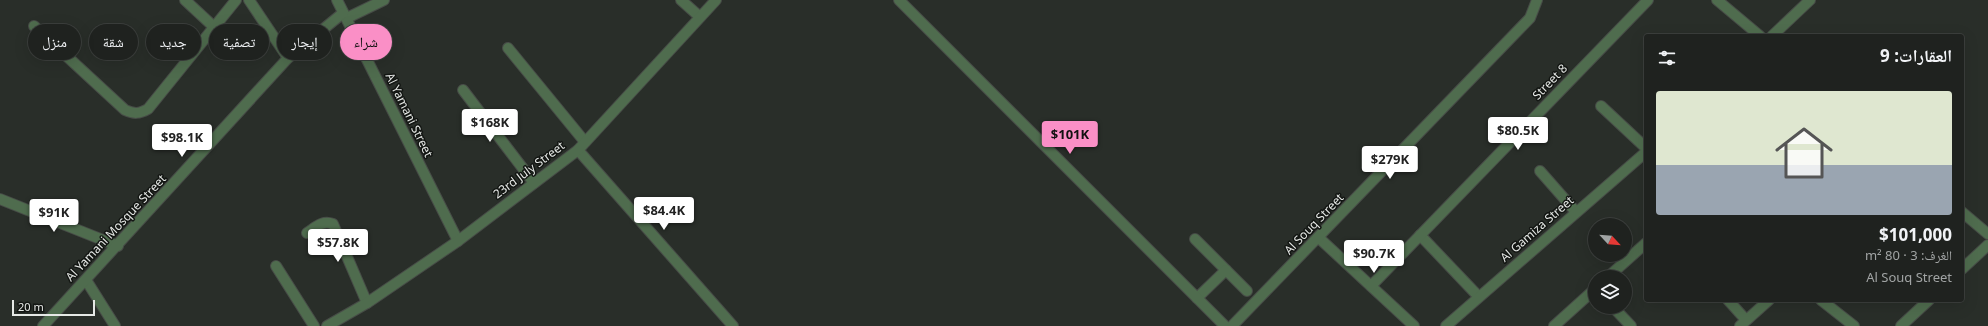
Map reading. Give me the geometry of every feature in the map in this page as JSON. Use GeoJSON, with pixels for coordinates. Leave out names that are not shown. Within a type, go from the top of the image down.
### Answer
{"type":"FeatureCollection","features":[{"type":"Feature","properties":{"kind":"street"},"geometry":{"type":"LineString","coordinates":[[184,0],[211,24]]}},
{"type":"Feature","properties":{"kind":"street"},"geometry":{"type":"LineString","coordinates":[[216,24],[236,0]]}},
{"type":"Feature","properties":{"kind":"street"},"geometry":{"type":"LineString","coordinates":[[249,0],[277,42]]}},
{"type":"Feature","properties":{"kind":"street","name":"Al Yamani Street"},"geometry":{"type":"LineString","coordinates":[[337,0],[458,241]]}},
{"type":"Feature","properties":{"kind":"street","name":"Al Yamani Mosque Street"},"geometry":{"type":"LineString","coordinates":[[332,26],[345,16],[384,0]]}},
{"type":"Feature","properties":{"kind":"street"},"geometry":{"type":"LineString","coordinates":[[681,0],[700,17]]}},
{"type":"Feature","properties":{"kind":"street","name":"23rd July Street"},"geometry":{"type":"LineString","coordinates":[[327,326],[366,303],[458,241],[581,146],[716,0]]}},
{"type":"Feature","properties":{"kind":"street"},"geometry":{"type":"LineString","coordinates":[[899,0],[1225,326]]}},
{"type":"Feature","properties":{"kind":"street","name":"Al Souq Street"},"geometry":{"type":"LineString","coordinates":[[1232,326],[1319,238],[1530,18],[1538,0]]}},
{"type":"Feature","properties":{"kind":"street","name":"Street 8"},"geometry":{"type":"LineString","coordinates":[[1371,286],[1648,0]]}},
{"type":"Feature","properties":{"kind":"street"},"geometry":{"type":"LineString","coordinates":[[1717,0],[1758,34]]}},
{"type":"Feature","properties":{"kind":"street"},"geometry":{"type":"LineString","coordinates":[[1774,34],[1810,0]]}},
{"type":"Feature","properties":{"kind":"street"},"geometry":{"type":"LineString","coordinates":[[71,60],[125,110],[133,113],[141,113],[148,109],[209,33]]}},
{"type":"Feature","properties":{"kind":"street"},"geometry":{"type":"LineString","coordinates":[[508,48],[581,146],[733,326]]}},
{"type":"Feature","properties":{"kind":"street","name":"Al Yamani Mosque Street"},"geometry":{"type":"LineString","coordinates":[[43,326],[118,246],[286,60]]}},
{"type":"Feature","properties":{"kind":"street"},"geometry":{"type":"LineString","coordinates":[[463,90],[534,183]]}},
{"type":"Feature","properties":{"kind":"street"},"geometry":{"type":"LineString","coordinates":[[1601,106],[1644,146]]}},
{"type":"Feature","properties":{"kind":"street","name":"Al Gamiza Street"},"geometry":{"type":"LineString","coordinates":[[1446,326],[1644,154]]}},
{"type":"Feature","properties":{"kind":"street"},"geometry":{"type":"LineString","coordinates":[[1540,170],[1576,212]]}},
{"type":"Feature","properties":{"kind":"street"},"geometry":{"type":"LineString","coordinates":[[0,199],[118,246]]}},
{"type":"Feature","properties":{"kind":"street"},"geometry":{"type":"LineString","coordinates":[[1964,214],[1988,234]]}},
{"type":"Feature","properties":{"kind":"street"},"geometry":{"type":"LineString","coordinates":[[306,233],[322,223],[326,222],[333,224],[366,303]]}},
{"type":"Feature","properties":{"kind":"street"},"geometry":{"type":"LineString","coordinates":[[1420,235],[1478,297]]}},
{"type":"Feature","properties":{"kind":"street"},"geometry":{"type":"LineString","coordinates":[[1319,238],[1414,326]]}},
{"type":"Feature","properties":{"kind":"street"},"geometry":{"type":"LineString","coordinates":[[1195,239],[1247,291]]}},
{"type":"Feature","properties":{"kind":"street"},"geometry":{"type":"LineString","coordinates":[[1616,270],[1644,245]]}},
{"type":"Feature","properties":{"kind":"street"},"geometry":{"type":"LineString","coordinates":[[1964,267],[1988,245]]}},
{"type":"Feature","properties":{"kind":"street"},"geometry":{"type":"LineString","coordinates":[[276,266],[314,326]]}},
{"type":"Feature","properties":{"kind":"street"},"geometry":{"type":"LineString","coordinates":[[1197,298],[1226,270]]}},
{"type":"Feature","properties":{"kind":"street"},"geometry":{"type":"LineString","coordinates":[[86,280],[115,326]]}},
{"type":"Feature","properties":{"kind":"street"},"geometry":{"type":"LineString","coordinates":[[1554,326],[1588,295]]}},
{"type":"Feature","properties":{"kind":"street"},"geometry":{"type":"LineString","coordinates":[[1729,302],[1743,323],[1768,302]]}},
{"type":"Feature","properties":{"kind":"street"},"geometry":{"type":"LineString","coordinates":[[1824,302],[1854,326]]}},
{"type":"Feature","properties":{"kind":"street"},"geometry":{"type":"LineString","coordinates":[[1901,326],[1927,302]]}},
{"type":"Feature","properties":{"kind":"street"},"geometry":{"type":"LineString","coordinates":[[1620,314],[1631,326]]}}]}
